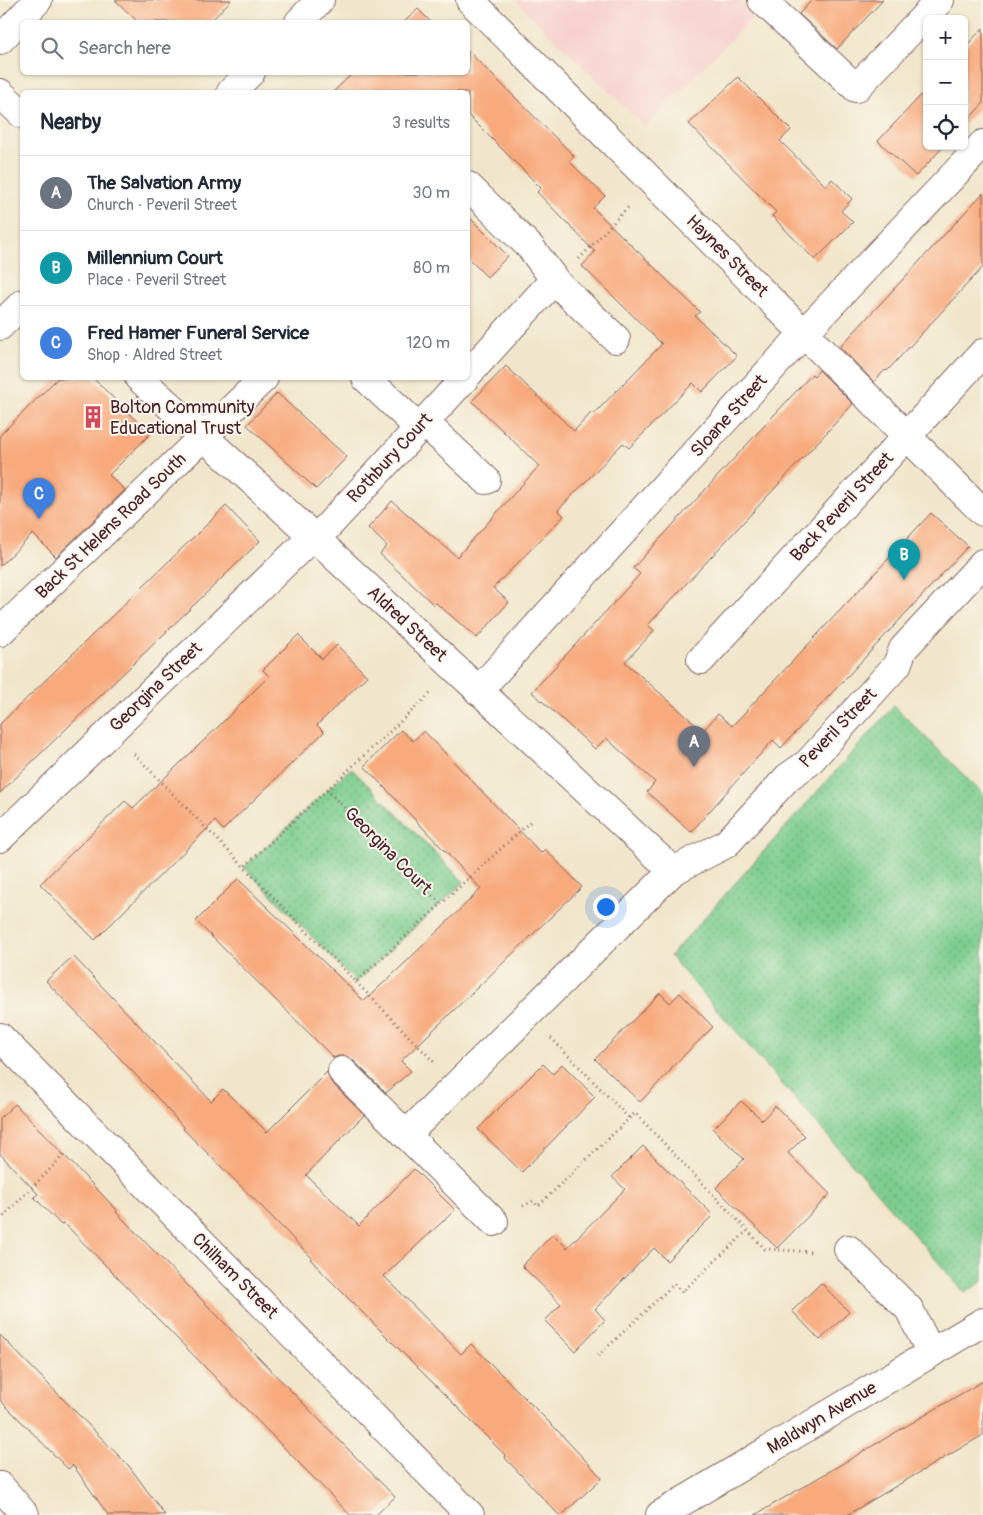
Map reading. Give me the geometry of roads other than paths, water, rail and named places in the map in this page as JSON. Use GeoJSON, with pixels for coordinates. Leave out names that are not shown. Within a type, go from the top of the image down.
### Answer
{"type":"FeatureCollection","features":[{"type":"Feature","properties":{"kind":"street"},"geometry":{"type":"LineString","coordinates":[[0,40],[38,0]]}},
{"type":"Feature","properties":{"kind":"street"},"geometry":{"type":"LineString","coordinates":[[301,20],[320,0]]}},
{"type":"Feature","properties":{"kind":"street","name":"Haynes Street"},"geometry":{"type":"LineString","coordinates":[[470,0],[983,512]]}},
{"type":"Feature","properties":{"kind":"street"},"geometry":{"type":"LineString","coordinates":[[770,2],[856,88],[940,0]]}},
{"type":"Feature","properties":{"kind":"street"},"geometry":{"type":"LineString","coordinates":[[233,90],[248,75]]}},
{"type":"Feature","properties":{"kind":"street"},"geometry":{"type":"LineString","coordinates":[[0,94],[20,112]]}},
{"type":"Feature","properties":{"kind":"street","name":"Sloane Street"},"geometry":{"type":"LineString","coordinates":[[478,690],[804,333],[983,144]]}},
{"type":"Feature","properties":{"kind":"street"},"geometry":{"type":"LineString","coordinates":[[470,188],[531,248],[555,282],[616,339]]}},
{"type":"Feature","properties":{"kind":"street"},"geometry":{"type":"LineString","coordinates":[[470,372],[555,282]]}},
{"type":"Feature","properties":{"kind":"street"},"geometry":{"type":"LineString","coordinates":[[0,326],[20,306]]}},
{"type":"Feature","properties":{"kind":"street","name":"Back Peveril Street"},"geometry":{"type":"LineString","coordinates":[[701,660],[983,352]]}},
{"type":"Feature","properties":{"kind":"street","name":"Aldred Street"},"geometry":{"type":"LineString","coordinates":[[141,380],[673,871]]}},
{"type":"Feature","properties":{"kind":"street","name":"Back St Helens Road South"},"geometry":{"type":"LineString","coordinates":[[0,632],[262,380]]}},
{"type":"Feature","properties":{"kind":"street"},"geometry":{"type":"LineString","coordinates":[[368,380],[486,480]]}},
{"type":"Feature","properties":{"kind":"street","name":"Rothbury Court"},"geometry":{"type":"LineString","coordinates":[[314,538],[463,380]]}},
{"type":"Feature","properties":{"kind":"street","name":"Georgina Street"},"geometry":{"type":"LineString","coordinates":[[0,838],[314,538]]}},
{"type":"Feature","properties":{"kind":"street","name":"Peveril Street"},"geometry":{"type":"LineString","coordinates":[[673,871],[726,844],[788,777],[808,763],[897,665],[903,648],[983,563]]}},
{"type":"Feature","properties":{"kind":"street"},"geometry":{"type":"LineString","coordinates":[[406,1134],[457,1086],[673,871]]}},
{"type":"Feature","properties":{"kind":"street","name":"Chilham Street"},"geometry":{"type":"LineString","coordinates":[[0,1037],[470,1515]]}},
{"type":"Feature","properties":{"kind":"street"},"geometry":{"type":"LineString","coordinates":[[342,1071],[494,1222]]}},
{"type":"Feature","properties":{"kind":"street"},"geometry":{"type":"LineString","coordinates":[[848,1249],[909,1309],[931,1353]]}},
{"type":"Feature","properties":{"kind":"street","name":"Maldwyn Avenue"},"geometry":{"type":"LineString","coordinates":[[660,1515],[983,1322]]}},
{"type":"Feature","properties":{"kind":"street"},"geometry":{"type":"LineString","coordinates":[[0,1486],[25,1515]]}},
{"type":"Feature","properties":{"kind":"place","name":"Bolton Community Educational Trust"},"geometry":{"type":"Point","coordinates":[93,417]}},
{"type":"Feature","properties":{"kind":"place","name":"Fred Hamer Funeral Service"},"geometry":{"type":"Point","coordinates":[39,519]}},
{"type":"Feature","properties":{"kind":"place","name":"Millennium Court"},"geometry":{"type":"Point","coordinates":[904,580]}},
{"type":"Feature","properties":{"kind":"place","name":"The Salvation Army"},"geometry":{"type":"Point","coordinates":[694,767]}}]}
